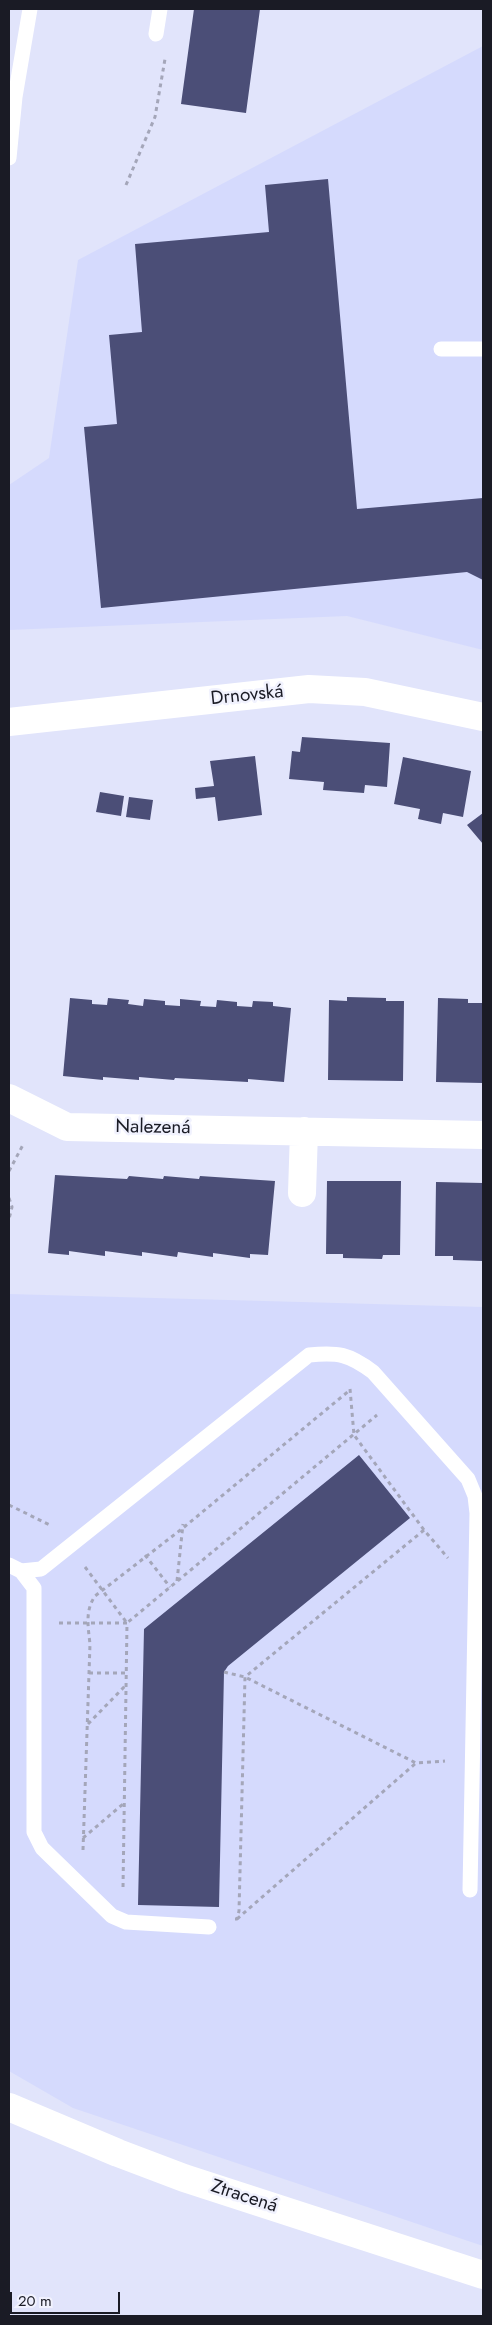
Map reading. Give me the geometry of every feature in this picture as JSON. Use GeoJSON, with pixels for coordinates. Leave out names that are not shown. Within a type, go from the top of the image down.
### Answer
{"type":"FeatureCollection","features":[{"type":"Feature","properties":{"kind":"street","name":"Drnovská"},"geometry":{"type":"LineString","coordinates":[[9,722],[309,689],[365,692],[483,717]]}},
{"type":"Feature","properties":{"kind":"street","name":"Nalezená"},"geometry":{"type":"LineString","coordinates":[[9,1098],[67,1126],[483,1134]]}},
{"type":"Feature","properties":{"kind":"street"},"geometry":{"type":"LineString","coordinates":[[302,1193],[304,1131]]}},
{"type":"Feature","properties":{"kind":"street","name":"Ztracená"},"geometry":{"type":"LineString","coordinates":[[9,2107],[118,2153],[184,2178],[483,2275]]}},
{"type":"Feature","properties":{"kind":"lane"},"geometry":{"type":"LineString","coordinates":[[9,158],[15,97],[30,9]]}},
{"type":"Feature","properties":{"kind":"lane"},"geometry":{"type":"LineString","coordinates":[[156,34],[160,9]]}},
{"type":"Feature","properties":{"kind":"lane"},"geometry":{"type":"LineString","coordinates":[[441,349],[483,349]]}},
{"type":"Feature","properties":{"kind":"lane"},"geometry":{"type":"LineString","coordinates":[[15,1568],[41,1569],[309,1355],[333,1353],[354,1358],[373,1372],[468,1479],[476,1496],[477,1533],[470,1890]]}},
{"type":"Feature","properties":{"kind":"lane"},"geometry":{"type":"LineString","coordinates":[[15,1568],[34,1588],[34,1832],[42,1848],[112,1916],[126,1922],[209,1928]]}},
{"type":"Feature","properties":{"kind":"path"},"geometry":{"type":"LineString","coordinates":[[126,185],[155,117],[166,51]]}},
{"type":"Feature","properties":{"kind":"path"},"geometry":{"type":"LineString","coordinates":[[9,1198],[12,1207],[9,1218]]}},
{"type":"Feature","properties":{"kind":"path"},"geometry":{"type":"LineString","coordinates":[[81,1886],[90,1644],[88,1609],[91,1602],[373,1372]]}},
{"type":"Feature","properties":{"kind":"path"},"geometry":{"type":"LineString","coordinates":[[350,1390],[354,1434],[424,1530],[450,1560]]}},
{"type":"Feature","properties":{"kind":"path"},"geometry":{"type":"LineString","coordinates":[[34,1624],[127,1622],[397,1399]]}},
{"type":"Feature","properties":{"kind":"path"},"geometry":{"type":"LineString","coordinates":[[9,1505],[56,1529],[127,1622],[122,1894],[126,1922]]}},
{"type":"Feature","properties":{"kind":"path"},"geometry":{"type":"LineString","coordinates":[[177,1582],[183,1524]]}},
{"type":"Feature","properties":{"kind":"path"},"geometry":{"type":"LineString","coordinates":[[237,1919],[239,1911],[245,1677],[424,1530]]}},
{"type":"Feature","properties":{"kind":"path"},"geometry":{"type":"LineString","coordinates":[[146,1556],[170,1587]]}},
{"type":"Feature","properties":{"kind":"path"},"geometry":{"type":"LineString","coordinates":[[224,1672],[245,1677],[416,1763],[452,1760]]}},
{"type":"Feature","properties":{"kind":"path"},"geometry":{"type":"LineString","coordinates":[[89,1673],[126,1673]]}},
{"type":"Feature","properties":{"kind":"path"},"geometry":{"type":"LineString","coordinates":[[87,1725],[126,1685]]}},
{"type":"Feature","properties":{"kind":"path"},"geometry":{"type":"LineString","coordinates":[[209,1928],[220,1919],[237,1919],[416,1763]]}},
{"type":"Feature","properties":{"kind":"path"},"geometry":{"type":"LineString","coordinates":[[83,1838],[124,1804]]}},
{"type":"Feature","properties":{"kind":"shaded area"},"geometry":{"type":"Polygon","coordinates":[[[483,46],[483,650],[347,616],[9,630],[9,485],[49,458],[78,260],[483,46]]]}},
{"type":"Feature","properties":{"kind":"shaded area"},"geometry":{"type":"Polygon","coordinates":[[[9,1294],[483,1307],[483,2246],[73,2108],[9,2071],[9,1507],[11,1502],[9,1500],[9,1294]]]}},
{"type":"Feature","properties":{"kind":"building"},"geometry":{"type":"Polygon","coordinates":[[[194,9],[260,9],[246,113],[181,104],[194,9]]]}},
{"type":"Feature","properties":{"kind":"building"},"geometry":{"type":"Polygon","coordinates":[[[328,179],[357,509],[483,498],[483,580],[467,572],[101,608],[84,427],[117,424],[109,335],[142,332],[135,244],[269,232],[265,185],[328,179]]]}},
{"type":"Feature","properties":{"kind":"building"},"geometry":{"type":"Polygon","coordinates":[[[302,737],[390,743],[387,787],[365,785],[364,793],[323,790],[324,782],[289,779],[292,751],[300,752],[302,737]]]}},
{"type":"Feature","properties":{"kind":"building"},"geometry":{"type":"Polygon","coordinates":[[[255,756],[262,815],[218,821],[215,797],[196,799],[195,788],[214,786],[210,761],[255,756]]]}},
{"type":"Feature","properties":{"kind":"building"},"geometry":{"type":"Polygon","coordinates":[[[403,757],[471,771],[463,817],[443,813],[441,824],[418,819],[420,809],[394,804],[403,757]]]}},
{"type":"Feature","properties":{"kind":"building"},"geometry":{"type":"Polygon","coordinates":[[[100,792],[124,796],[121,816],[96,812],[100,792]]]}},
{"type":"Feature","properties":{"kind":"building"},"geometry":{"type":"Polygon","coordinates":[[[129,797],[153,800],[150,820],[126,817],[129,797]]]}},
{"type":"Feature","properties":{"kind":"building"},"geometry":{"type":"Polygon","coordinates":[[[483,813],[483,844],[467,825],[483,813]]]}},
{"type":"Feature","properties":{"kind":"building"},"geometry":{"type":"Polygon","coordinates":[[[347,997],[386,998],[386,1001],[404,1001],[403,1081],[328,1080],[329,1000],[347,1001],[347,997]]]}},
{"type":"Feature","properties":{"kind":"building"},"geometry":{"type":"Polygon","coordinates":[[[70,998],[92,1000],[92,1004],[107,1005],[108,998],[129,1000],[128,1004],[143,1006],[144,999],[165,1001],[165,1005],[180,1006],[180,999],[201,1001],[200,1006],[216,1007],[217,1000],[237,1002],[237,1006],[252,1007],[253,1001],[273,1002],[273,1006],[291,1008],[284,1082],[248,1079],[248,1082],[175,1078],[174,1080],[139,1077],[139,1080],[103,1077],[103,1080],[63,1076],[70,998]]]}},
{"type":"Feature","properties":{"kind":"building"},"geometry":{"type":"Polygon","coordinates":[[[438,998],[468,999],[468,1003],[483,1003],[483,1083],[436,1082],[438,998]]]}},
{"type":"Feature","properties":{"kind":"building"},"geometry":{"type":"Polygon","coordinates":[[[55,1175],[127,1179],[129,1176],[163,1179],[164,1176],[199,1179],[200,1176],[275,1181],[268,1255],[250,1254],[250,1258],[213,1253],[213,1257],[178,1252],[177,1257],[142,1252],[142,1256],[105,1251],[105,1256],[69,1251],[69,1255],[48,1253],[55,1175]]]}},
{"type":"Feature","properties":{"kind":"building"},"geometry":{"type":"Polygon","coordinates":[[[327,1181],[401,1181],[400,1255],[383,1255],[382,1259],[343,1258],[343,1254],[326,1254],[327,1181]]]}},
{"type":"Feature","properties":{"kind":"building"},"geometry":{"type":"Polygon","coordinates":[[[436,1182],[483,1183],[483,1261],[453,1260],[453,1256],[435,1256],[436,1182]]]}},
{"type":"Feature","properties":{"kind":"building"},"geometry":{"type":"Polygon","coordinates":[[[359,1455],[410,1518],[228,1666],[224,1672],[219,1907],[138,1905],[144,1629],[359,1455]]]}}]}
